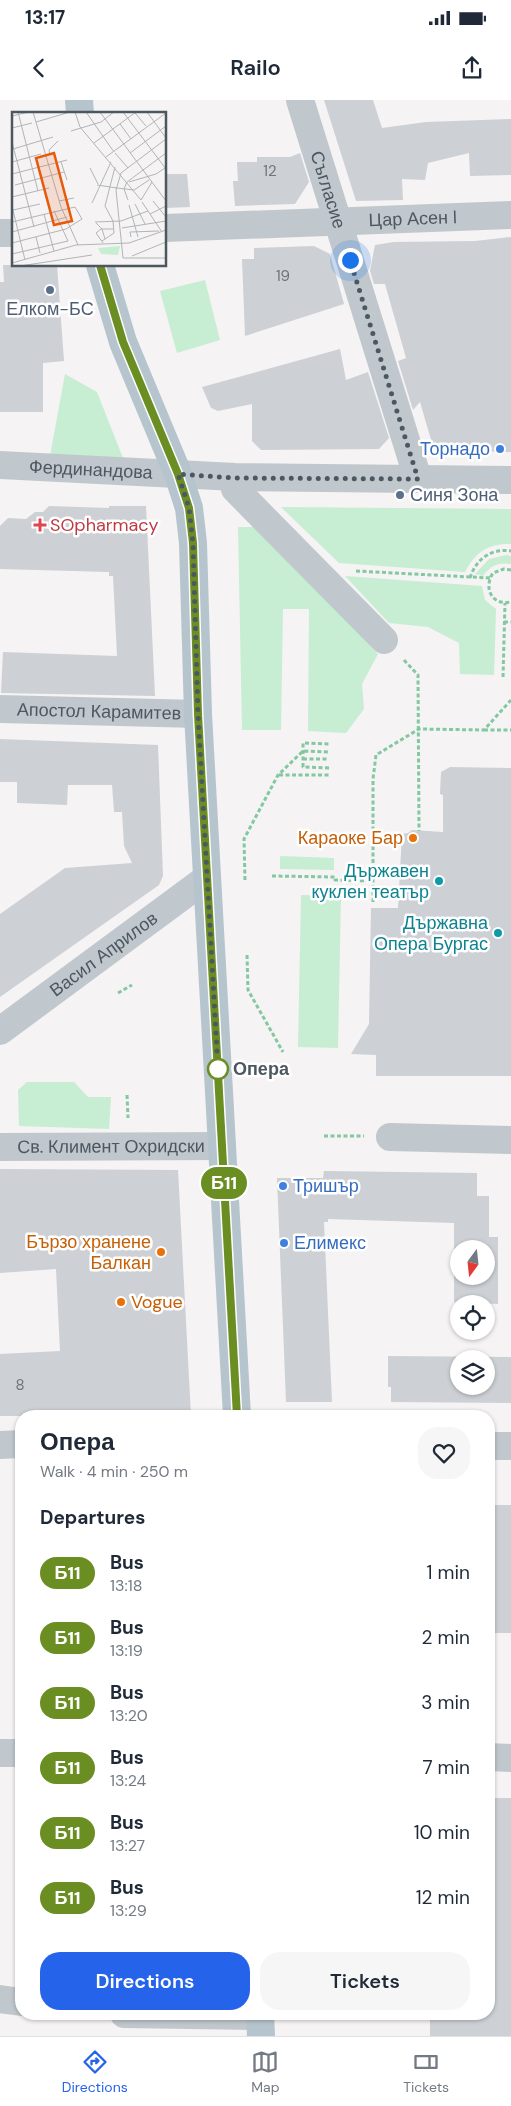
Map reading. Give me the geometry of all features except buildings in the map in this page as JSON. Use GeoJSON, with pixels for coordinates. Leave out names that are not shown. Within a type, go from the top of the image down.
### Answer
{"type":"FeatureCollection","features":[{"type":"Feature","properties":{"kind":"main road"},"geometry":{"type":"LineString","coordinates":[[100,266],[123,342],[178,474],[189,508],[193,543],[198,714],[237,1410]]}},
{"type":"Feature","properties":{"kind":"street","name":"Съгласие"},"geometry":{"type":"LineString","coordinates":[[300,100],[418,479]]}},
{"type":"Feature","properties":{"kind":"street","name":"Цар Асен I"},"geometry":{"type":"LineString","coordinates":[[166,228],[339,223],[511,215]]}},
{"type":"Feature","properties":{"kind":"street","name":"Фердинандова"},"geometry":{"type":"LineString","coordinates":[[0,465],[235,478],[511,480]]}},
{"type":"Feature","properties":{"kind":"street"},"geometry":{"type":"LineString","coordinates":[[235,489],[384,640]]}},
{"type":"Feature","properties":{"kind":"street","name":"Апостол Карамитев"},"geometry":{"type":"LineString","coordinates":[[0,709],[198,714]]}},
{"type":"Feature","properties":{"kind":"street","name":"Васил Априлов"},"geometry":{"type":"LineString","coordinates":[[0,1032],[207,878]]}},
{"type":"Feature","properties":{"kind":"street"},"geometry":{"type":"LineString","coordinates":[[390,1137],[511,1140]]}},
{"type":"Feature","properties":{"kind":"street","name":"Св. Климент Охридски"},"geometry":{"type":"LineString","coordinates":[[0,1147],[222,1146]]}},
{"type":"Feature","properties":{"kind":"street"},"geometry":{"type":"LineString","coordinates":[[0,1444],[15,1444]]}},
{"type":"Feature","properties":{"kind":"street"},"geometry":{"type":"LineString","coordinates":[[495,1446],[511,1446]]}},
{"type":"Feature","properties":{"kind":"street"},"geometry":{"type":"LineString","coordinates":[[0,1753],[15,1753]]}},
{"type":"Feature","properties":{"kind":"street"},"geometry":{"type":"LineString","coordinates":[[495,1757],[511,1758]]}},
{"type":"Feature","properties":{"kind":"street"},"geometry":{"type":"LineString","coordinates":[[0,1999],[15,2001]]}},
{"type":"Feature","properties":{"kind":"street"},"geometry":{"type":"LineString","coordinates":[[124,2020],[127,2036]]}},
{"type":"Feature","properties":{"kind":"street"},"geometry":{"type":"LineString","coordinates":[[226,2020],[260,2022]]}},
{"type":"Feature","properties":{"kind":"path"},"geometry":{"type":"LineString","coordinates":[[470,578],[475,566],[484,557],[496,551],[510,550]]}},
{"type":"Feature","properties":{"kind":"path"},"geometry":{"type":"LineString","coordinates":[[313,568],[490,578]]}},
{"type":"Feature","properties":{"kind":"path"},"geometry":{"type":"LineString","coordinates":[[511,570],[498,570],[490,578],[488,590],[495,599],[505,603],[511,602]]}},
{"type":"Feature","properties":{"kind":"path"},"geometry":{"type":"LineString","coordinates":[[503,677],[505,603]]}},
{"type":"Feature","properties":{"kind":"path"},"geometry":{"type":"LineString","coordinates":[[504,622],[511,622]]}},
{"type":"Feature","properties":{"kind":"path"},"geometry":{"type":"LineString","coordinates":[[384,640],[418,675],[419,830]]}},
{"type":"Feature","properties":{"kind":"path"},"geometry":{"type":"LineString","coordinates":[[484,730],[511,700]]}},
{"type":"Feature","properties":{"kind":"path"},"geometry":{"type":"LineString","coordinates":[[373,902],[373,778],[376,755],[418,729],[511,730]]}},
{"type":"Feature","properties":{"kind":"path"},"geometry":{"type":"LineString","coordinates":[[329,744],[303,743],[303,767],[329,768]]}},
{"type":"Feature","properties":{"kind":"path"},"geometry":{"type":"LineString","coordinates":[[245,880],[244,839],[278,775],[303,751],[329,752]]}},
{"type":"Feature","properties":{"kind":"path"},"geometry":{"type":"LineString","coordinates":[[303,759],[329,759]]}},
{"type":"Feature","properties":{"kind":"path"},"geometry":{"type":"LineString","coordinates":[[278,775],[328,776]]}},
{"type":"Feature","properties":{"kind":"path"},"geometry":{"type":"LineString","coordinates":[[272,876],[335,877],[335,880],[373,881]]}},
{"type":"Feature","properties":{"kind":"path"},"geometry":{"type":"LineString","coordinates":[[247,955],[248,990],[283,1052]]}},
{"type":"Feature","properties":{"kind":"path"},"geometry":{"type":"LineString","coordinates":[[118,993],[132,985]]}},
{"type":"Feature","properties":{"kind":"path"},"geometry":{"type":"LineString","coordinates":[[324,1136],[390,1137]]}},
{"type":"Feature","properties":{"kind":"green space"},"geometry":{"type":"Polygon","coordinates":[[[205,280],[220,340],[177,353],[160,291],[205,280]]]}},
{"type":"Feature","properties":{"kind":"green space"},"geometry":{"type":"Polygon","coordinates":[[[65,374],[97,392],[123,458],[50,456],[65,374]]]}},
{"type":"Feature","properties":{"kind":"green space"},"geometry":{"type":"Polygon","coordinates":[[[281,507],[511,509],[511,544],[496,545],[483,550],[473,559],[465,572],[339,563],[281,507]]]}},
{"type":"Feature","properties":{"kind":"green space"},"geometry":{"type":"Polygon","coordinates":[[[238,527],[257,527],[378,654],[362,684],[364,709],[346,733],[308,731],[309,609],[283,609],[281,730],[242,730],[238,527]]]}},
{"type":"Feature","properties":{"kind":"green space"},"geometry":{"type":"Polygon","coordinates":[[[506,555],[511,556],[511,564],[495,566],[483,576],[475,574],[489,559],[506,555]]]}},
{"type":"Feature","properties":{"kind":"green space"},"geometry":{"type":"Polygon","coordinates":[[[345,576],[482,586],[485,600],[496,609],[494,675],[460,674],[459,643],[428,627],[389,623],[345,576]]]}},
{"type":"Feature","properties":{"kind":"green space"},"geometry":{"type":"Polygon","coordinates":[[[280,856],[334,858],[334,870],[280,869],[280,856]]]}},
{"type":"Feature","properties":{"kind":"green space"},"geometry":{"type":"Polygon","coordinates":[[[301,895],[341,896],[338,1048],[298,1047],[301,895]]]}},
{"type":"Feature","properties":{"kind":"green space"},"geometry":{"type":"Polygon","coordinates":[[[27,1082],[74,1082],[88,1097],[111,1097],[109,1129],[19,1126],[18,1090],[27,1082]]]}},
{"type":"Feature","properties":{"kind":"bus line","name":"Б11"},"geometry":{"type":"LineString","coordinates":[[100,266],[123,342],[178,474],[189,508],[193,543],[198,714],[237,1410]]}},
{"type":"Feature","properties":{"kind":"place","name":"Елком-БС"},"geometry":{"type":"Point","coordinates":[50,290]}},
{"type":"Feature","properties":{"kind":"place","name":"Торнадо"},"geometry":{"type":"Point","coordinates":[500,449]}},
{"type":"Feature","properties":{"kind":"place","name":"Синя Зона"},"geometry":{"type":"Point","coordinates":[400,495]}},
{"type":"Feature","properties":{"kind":"place","name":"SOpharmacy"},"geometry":{"type":"Point","coordinates":[40,525]}},
{"type":"Feature","properties":{"kind":"place","name":"Караоке Бар"},"geometry":{"type":"Point","coordinates":[413,838]}},
{"type":"Feature","properties":{"kind":"place","name":"Държавен куклен театър"},"geometry":{"type":"Point","coordinates":[439,881]}},
{"type":"Feature","properties":{"kind":"place","name":"Държавна Опера Бургас"},"geometry":{"type":"Point","coordinates":[498,933]}},
{"type":"Feature","properties":{"kind":"place","name":"Опера"},"geometry":{"type":"Point","coordinates":[218,1069]}},
{"type":"Feature","properties":{"kind":"place","name":"Тришър"},"geometry":{"type":"Point","coordinates":[283,1186]}},
{"type":"Feature","properties":{"kind":"place","name":"Елимекс"},"geometry":{"type":"Point","coordinates":[284,1243]}},
{"type":"Feature","properties":{"kind":"place","name":"Бързо хранене Балкан"},"geometry":{"type":"Point","coordinates":[161,1252]}},
{"type":"Feature","properties":{"kind":"place","name":"Vogue"},"geometry":{"type":"Point","coordinates":[121,1302]}},
{"type":"Feature","properties":{"kind":"route"},"geometry":{"type":"LineString","coordinates":[[218,1069],[198,714],[193,543],[189,508],[178,474],[235,478],[418,479],[350,260]]}}]}
